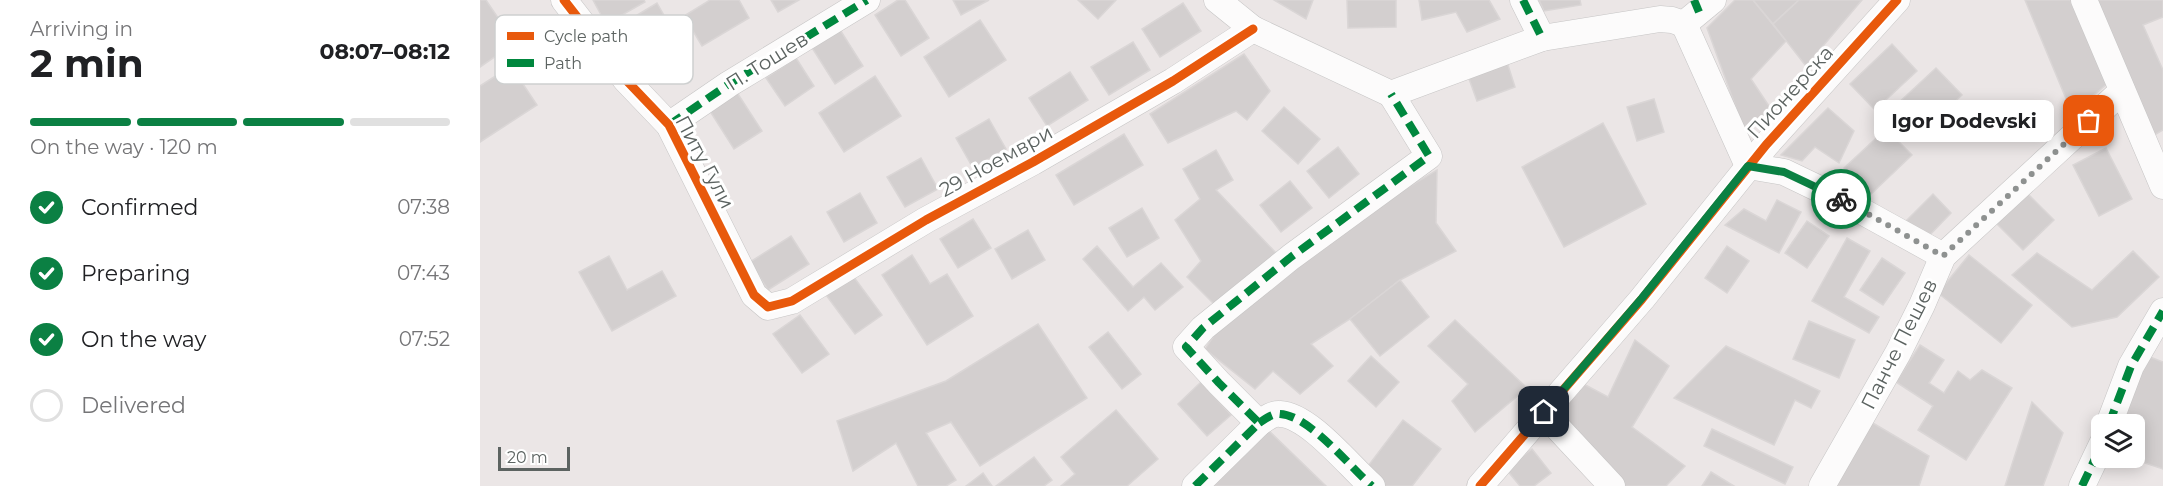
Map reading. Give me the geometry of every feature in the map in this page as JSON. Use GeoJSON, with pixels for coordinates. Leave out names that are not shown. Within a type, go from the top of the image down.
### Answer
{"type":"FeatureCollection","features":[{"type":"Feature","properties":{"kind":"street","name":"Питу Гули"},"geometry":{"type":"LineString","coordinates":[[564,0],[576,15]]}},
{"type":"Feature","properties":{"kind":"street","name":"П. Тошев"},"geometry":{"type":"LineString","coordinates":[[669,125],[729,84],[867,0]]}},
{"type":"Feature","properties":{"kind":"street"},"geometry":{"type":"LineString","coordinates":[[1217,0],[1252,29],[1391,94],[1429,156],[1291,257],[1203,328],[1186,346],[1259,423]]}},
{"type":"Feature","properties":{"kind":"street"},"geometry":{"type":"LineString","coordinates":[[1523,0],[1542,38]]}},
{"type":"Feature","properties":{"kind":"street","name":"Пионерска"},"geometry":{"type":"LineString","coordinates":[[1480,486],[1642,298],[1748,166],[1897,0]]}},
{"type":"Feature","properties":{"kind":"street"},"geometry":{"type":"LineString","coordinates":[[2084,0],[2163,186]]}},
{"type":"Feature","properties":{"kind":"street"},"geometry":{"type":"LineString","coordinates":[[1391,94],[1542,38],[1660,19],[1672,20],[1697,9],[1748,166],[1784,172],[1838,198],[1943,256]]}},
{"type":"Feature","properties":{"kind":"street","name":"29 Ноември"},"geometry":{"type":"LineString","coordinates":[[754,295],[768,307],[792,301],[926,220],[1033,162],[1173,81],[1252,29]]}},
{"type":"Feature","properties":{"kind":"street","name":"Питу Гули"},"geometry":{"type":"LineString","coordinates":[[630,84],[669,125],[754,295]]}},
{"type":"Feature","properties":{"kind":"street","name":"Панче Пешев"},"geometry":{"type":"LineString","coordinates":[[1822,486],[1898,353],[1943,256],[2122,91]]}},
{"type":"Feature","properties":{"kind":"street"},"geometry":{"type":"LineString","coordinates":[[2113,414],[2131,366],[2163,311]]}},
{"type":"Feature","properties":{"kind":"street"},"geometry":{"type":"LineString","coordinates":[[1544,412],[1612,486]]}},
{"type":"Feature","properties":{"kind":"street"},"geometry":{"type":"LineString","coordinates":[[1195,486],[1259,423],[1278,413],[1291,416],[1315,431],[1372,486]]}},
{"type":"Feature","properties":{"kind":"street"},"geometry":{"type":"LineString","coordinates":[[2082,486],[2091,467]]}},
{"type":"Feature","properties":{"kind":"building"},"geometry":{"type":"Polygon","coordinates":[[[480,0],[486,0],[496,15],[495,57],[480,67],[480,0]]]}},
{"type":"Feature","properties":{"kind":"building"},"geometry":{"type":"Polygon","coordinates":[[[593,0],[644,0],[645,2],[622,15],[601,15],[593,0]]]}},
{"type":"Feature","properties":{"kind":"building"},"geometry":{"type":"Polygon","coordinates":[[[710,0],[739,0],[749,18],[702,46],[693,31],[693,15],[686,15],[710,0]]]}},
{"type":"Feature","properties":{"kind":"building"},"geometry":{"type":"Polygon","coordinates":[[[771,0],[799,0],[778,12],[771,0]]]}},
{"type":"Feature","properties":{"kind":"building"},"geometry":{"type":"Polygon","coordinates":[[[898,0],[905,0],[929,38],[901,56],[875,15],[898,0]]]}},
{"type":"Feature","properties":{"kind":"building"},"geometry":{"type":"Polygon","coordinates":[[[953,0],[989,0],[961,15],[953,0]]]}},
{"type":"Feature","properties":{"kind":"building"},"geometry":{"type":"Polygon","coordinates":[[[1078,0],[1116,0],[1098,19],[1078,0]]]}},
{"type":"Feature","properties":{"kind":"building"},"geometry":{"type":"Polygon","coordinates":[[[1274,0],[1313,0],[1306,19],[1274,0]]]}},
{"type":"Feature","properties":{"kind":"building"},"geometry":{"type":"Polygon","coordinates":[[[1347,0],[1396,0],[1396,27],[1348,28],[1347,0]]]}},
{"type":"Feature","properties":{"kind":"building"},"geometry":{"type":"Polygon","coordinates":[[[1419,0],[1489,0],[1500,19],[1467,32],[1456,12],[1422,20],[1419,0]]]}},
{"type":"Feature","properties":{"kind":"building"},"geometry":{"type":"Polygon","coordinates":[[[1539,0],[1580,0],[1581,5],[1544,11],[1539,0]]]}},
{"type":"Feature","properties":{"kind":"building"},"geometry":{"type":"Polygon","coordinates":[[[1735,0],[1753,0],[1786,41],[1751,79],[1773,112],[1743,127],[1707,28],[1735,0]]]}},
{"type":"Feature","properties":{"kind":"building"},"geometry":{"type":"Polygon","coordinates":[[[1753,0],[1799,0],[1773,24],[1753,0]]]}},
{"type":"Feature","properties":{"kind":"building"},"geometry":{"type":"Polygon","coordinates":[[[1799,0],[1862,0],[1806,66],[1773,24],[1799,0]]]}},
{"type":"Feature","properties":{"kind":"building"},"geometry":{"type":"Polygon","coordinates":[[[2025,0],[2070,0],[2107,84],[2072,113],[2025,0]]]}},
{"type":"Feature","properties":{"kind":"building"},"geometry":{"type":"Polygon","coordinates":[[[2091,0],[2163,0],[2163,17],[2143,25],[2163,70],[2163,130],[2153,136],[2091,0]]]}},
{"type":"Feature","properties":{"kind":"building"},"geometry":{"type":"Polygon","coordinates":[[[657,3],[664,15],[637,15],[657,3]]]}},
{"type":"Feature","properties":{"kind":"building"},"geometry":{"type":"Polygon","coordinates":[[[1183,3],[1201,31],[1160,57],[1142,29],[1183,3]]]}},
{"type":"Feature","properties":{"kind":"building"},"geometry":{"type":"Polygon","coordinates":[[[980,20],[1006,60],[949,97],[924,57],[980,20]]]}},
{"type":"Feature","properties":{"kind":"building"},"geometry":{"type":"Polygon","coordinates":[[[837,25],[863,66],[835,84],[809,43],[837,25]]]}},
{"type":"Feature","properties":{"kind":"building"},"geometry":{"type":"Polygon","coordinates":[[[1133,42],[1150,70],[1109,95],[1091,67],[1133,42]]]}},
{"type":"Feature","properties":{"kind":"building"},"geometry":{"type":"Polygon","coordinates":[[[1892,44],[1917,71],[1875,110],[1850,84],[1892,44]]]}},
{"type":"Feature","properties":{"kind":"building"},"geometry":{"type":"Polygon","coordinates":[[[1244,54],[1270,91],[1247,120],[1236,111],[1168,143],[1150,114],[1244,54]]]}},
{"type":"Feature","properties":{"kind":"building"},"geometry":{"type":"Polygon","coordinates":[[[796,58],[814,86],[785,106],[766,78],[796,58]]]}},
{"type":"Feature","properties":{"kind":"building"},"geometry":{"type":"Polygon","coordinates":[[[1507,62],[1515,87],[1477,101],[1468,76],[1507,62]]]}},
{"type":"Feature","properties":{"kind":"building"},"geometry":{"type":"Polygon","coordinates":[[[1936,68],[1962,95],[1920,134],[1894,107],[1936,68]]]}},
{"type":"Feature","properties":{"kind":"building"},"geometry":{"type":"Polygon","coordinates":[[[1070,72],[1088,100],[1047,126],[1029,98],[1070,72]]]}},
{"type":"Feature","properties":{"kind":"building"},"geometry":{"type":"Polygon","coordinates":[[[495,76],[495,84],[523,84],[537,105],[480,142],[480,86],[495,76]]]}},
{"type":"Feature","properties":{"kind":"building"},"geometry":{"type":"Polygon","coordinates":[[[875,76],[901,116],[844,152],[819,113],[875,76]]]}},
{"type":"Feature","properties":{"kind":"building"},"geometry":{"type":"Polygon","coordinates":[[[736,91],[762,131],[734,149],[708,108],[736,91]]]}},
{"type":"Feature","properties":{"kind":"building"},"geometry":{"type":"Polygon","coordinates":[[[1654,99],[1664,132],[1637,141],[1627,107],[1654,99]]]}},
{"type":"Feature","properties":{"kind":"building"},"geometry":{"type":"Polygon","coordinates":[[[1284,107],[1320,139],[1298,164],[1262,131],[1284,107]]]}},
{"type":"Feature","properties":{"kind":"building"},"geometry":{"type":"Polygon","coordinates":[[[1828,108],[1854,131],[1839,163],[1815,147],[1802,161],[1781,155],[1828,108]]]}},
{"type":"Feature","properties":{"kind":"building"},"geometry":{"type":"Polygon","coordinates":[[[989,119],[1006,149],[973,168],[956,138],[989,119]]]}},
{"type":"Feature","properties":{"kind":"building"},"geometry":{"type":"Polygon","coordinates":[[[1603,123],[1646,204],[1564,247],[1522,167],[1603,123]]]}},
{"type":"Feature","properties":{"kind":"building"},"geometry":{"type":"Polygon","coordinates":[[[1886,129],[1912,155],[1870,195],[1844,168],[1886,129]]]}},
{"type":"Feature","properties":{"kind":"building"},"geometry":{"type":"Polygon","coordinates":[[[1124,134],[1143,165],[1074,205],[1056,175],[1124,134]]]}},
{"type":"Feature","properties":{"kind":"building"},"geometry":{"type":"Polygon","coordinates":[[[1338,147],[1359,174],[1329,198],[1307,171],[1338,147]]]}},
{"type":"Feature","properties":{"kind":"building"},"geometry":{"type":"Polygon","coordinates":[[[2106,148],[2132,199],[2099,216],[2073,165],[2106,148]]]}},
{"type":"Feature","properties":{"kind":"building"},"geometry":{"type":"Polygon","coordinates":[[[1216,150],[1233,180],[1216,190],[1277,254],[1214,304],[1187,277],[1201,261],[1175,220],[1200,199],[1183,169],[1216,150]]]}},
{"type":"Feature","properties":{"kind":"building"},"geometry":{"type":"Polygon","coordinates":[[[921,158],[938,189],[905,207],[887,177],[921,158]]]}},
{"type":"Feature","properties":{"kind":"building"},"geometry":{"type":"Polygon","coordinates":[[[1437,170],[1436,223],[1456,251],[1400,280],[1350,319],[1311,344],[1333,366],[1300,394],[1273,371],[1255,389],[1205,349],[1221,325],[1385,201],[1437,170]]]}},
{"type":"Feature","properties":{"kind":"building"},"geometry":{"type":"Polygon","coordinates":[[[1290,181],[1312,208],[1281,232],[1260,205],[1290,181]]]}},
{"type":"Feature","properties":{"kind":"building"},"geometry":{"type":"Polygon","coordinates":[[[2023,189],[2054,220],[2023,250],[1992,219],[2023,189]]]}},
{"type":"Feature","properties":{"kind":"building"},"geometry":{"type":"Polygon","coordinates":[[[860,193],[877,223],[844,242],[827,212],[860,193]]]}},
{"type":"Feature","properties":{"kind":"building"},"geometry":{"type":"Polygon","coordinates":[[[1933,194],[1951,213],[1924,241],[1905,222],[1933,194]]]}},
{"type":"Feature","properties":{"kind":"building"},"geometry":{"type":"Polygon","coordinates":[[[1777,200],[1801,212],[1779,253],[1725,225],[1744,209],[1766,221],[1777,200]]]}},
{"type":"Feature","properties":{"kind":"building"},"geometry":{"type":"Polygon","coordinates":[[[1142,208],[1159,238],[1127,257],[1109,228],[1142,208]]]}},
{"type":"Feature","properties":{"kind":"building"},"geometry":{"type":"Polygon","coordinates":[[[973,219],[991,248],[958,268],[940,239],[973,219]]]}},
{"type":"Feature","properties":{"kind":"building"},"geometry":{"type":"Polygon","coordinates":[[[1807,221],[1829,236],[1807,268],[1785,253],[1807,221]]]}},
{"type":"Feature","properties":{"kind":"building"},"geometry":{"type":"Polygon","coordinates":[[[1028,230],[1045,260],[1012,279],[995,249],[1028,230]]]}},
{"type":"Feature","properties":{"kind":"building"},"geometry":{"type":"Polygon","coordinates":[[[791,236],[809,264],[768,290],[750,262],[791,236]]]}},
{"type":"Feature","properties":{"kind":"building"},"geometry":{"type":"Polygon","coordinates":[[[1847,238],[1870,251],[1844,297],[1879,317],[1869,333],[1812,301],[1847,238]]]}},
{"type":"Feature","properties":{"kind":"building"},"geometry":{"type":"Polygon","coordinates":[[[1097,246],[1133,287],[1161,263],[1183,287],[1155,310],[1144,297],[1128,311],[1083,259],[1097,246]]]}},
{"type":"Feature","properties":{"kind":"building"},"geometry":{"type":"Polygon","coordinates":[[[1727,246],[1749,261],[1727,293],[1705,278],[1727,246]]]}},
{"type":"Feature","properties":{"kind":"building"},"geometry":{"type":"Polygon","coordinates":[[[2133,251],[2159,277],[2117,317],[2072,327],[2012,275],[2037,253],[2092,290],[2133,251]]]}},
{"type":"Feature","properties":{"kind":"building"},"geometry":{"type":"Polygon","coordinates":[[[912,255],[930,284],[947,274],[973,316],[927,345],[882,275],[912,255]]]}},
{"type":"Feature","properties":{"kind":"building"},"geometry":{"type":"Polygon","coordinates":[[[1969,255],[2032,305],[2001,343],[1938,293],[1969,255]]]}},
{"type":"Feature","properties":{"kind":"building"},"geometry":{"type":"Polygon","coordinates":[[[609,256],[627,290],[662,271],[676,296],[612,331],[579,272],[609,256]]]}},
{"type":"Feature","properties":{"kind":"building"},"geometry":{"type":"Polygon","coordinates":[[[1882,258],[1905,273],[1883,305],[1860,290],[1882,258]]]}},
{"type":"Feature","properties":{"kind":"building"},"geometry":{"type":"Polygon","coordinates":[[[853,276],[882,315],[855,334],[826,295],[853,276]]]}},
{"type":"Feature","properties":{"kind":"building"},"geometry":{"type":"Polygon","coordinates":[[[1400,280],[1429,317],[1380,356],[1350,319],[1400,280]]]}},
{"type":"Feature","properties":{"kind":"building"},"geometry":{"type":"Polygon","coordinates":[[[800,315],[829,354],[802,373],[773,334],[800,315]]]}},
{"type":"Feature","properties":{"kind":"building"},"geometry":{"type":"Polygon","coordinates":[[[1455,320],[1527,388],[1475,432],[1452,401],[1468,384],[1428,346],[1455,320]]]}},
{"type":"Feature","properties":{"kind":"building"},"geometry":{"type":"Polygon","coordinates":[[[1809,321],[1855,340],[1839,378],[1793,359],[1809,321]]]}},
{"type":"Feature","properties":{"kind":"building"},"geometry":{"type":"Polygon","coordinates":[[[1038,324],[1087,398],[980,466],[951,422],[926,433],[956,480],[946,486],[918,486],[896,443],[853,471],[837,421],[946,381],[1038,324]]]}},
{"type":"Feature","properties":{"kind":"building"},"geometry":{"type":"Polygon","coordinates":[[[1108,332],[1141,374],[1122,389],[1089,347],[1108,332]]]}},
{"type":"Feature","properties":{"kind":"building"},"geometry":{"type":"Polygon","coordinates":[[[1635,340],[1669,366],[1632,427],[1685,466],[1666,486],[1624,486],[1553,418],[1578,381],[1608,397],[1635,340]]]}},
{"type":"Feature","properties":{"kind":"building"},"geometry":{"type":"Polygon","coordinates":[[[1920,345],[1944,360],[1929,383],[1944,393],[1958,371],[1970,380],[1982,370],[2012,388],[1966,460],[1918,430],[1933,406],[1896,382],[1920,345]]]}},
{"type":"Feature","properties":{"kind":"building"},"geometry":{"type":"Polygon","coordinates":[[[1726,346],[1820,391],[1811,408],[1795,400],[1774,445],[1674,398],[1726,346]]]}},
{"type":"Feature","properties":{"kind":"building"},"geometry":{"type":"Polygon","coordinates":[[[2145,355],[2163,362],[2163,469],[2145,463],[2145,414],[2124,414],[2145,355]]]}},
{"type":"Feature","properties":{"kind":"building"},"geometry":{"type":"Polygon","coordinates":[[[1371,356],[1399,382],[1376,407],[1348,381],[1371,356]]]}},
{"type":"Feature","properties":{"kind":"building"},"geometry":{"type":"Polygon","coordinates":[[[1201,382],[1231,415],[1207,436],[1178,404],[1201,382]]]}},
{"type":"Feature","properties":{"kind":"building"},"geometry":{"type":"Polygon","coordinates":[[[2032,402],[2063,433],[2043,486],[2005,486],[2032,402]]]}},
{"type":"Feature","properties":{"kind":"building"},"geometry":{"type":"Polygon","coordinates":[[[1116,410],[1158,459],[1127,486],[1061,486],[1075,474],[1061,457],[1116,410]]]}},
{"type":"Feature","properties":{"kind":"building"},"geometry":{"type":"Polygon","coordinates":[[[1866,419],[1929,456],[1919,486],[1831,486],[1866,419]]]}},
{"type":"Feature","properties":{"kind":"building"},"geometry":{"type":"Polygon","coordinates":[[[1403,420],[1441,449],[1412,486],[1386,486],[1365,470],[1403,420]]]}},
{"type":"Feature","properties":{"kind":"building"},"geometry":{"type":"Polygon","coordinates":[[[1265,427],[1326,486],[1203,486],[1265,427]]]}},
{"type":"Feature","properties":{"kind":"building"},"geometry":{"type":"Polygon","coordinates":[[[1712,429],[1793,467],[1785,484],[1704,446],[1712,429]]]}},
{"type":"Feature","properties":{"kind":"building"},"geometry":{"type":"Polygon","coordinates":[[[1532,449],[1551,473],[1534,486],[1520,486],[1506,469],[1532,449]]]}},
{"type":"Feature","properties":{"kind":"building"},"geometry":{"type":"Polygon","coordinates":[[[1034,457],[1052,480],[1044,486],[996,486],[1034,457]]]}},
{"type":"Feature","properties":{"kind":"building"},"geometry":{"type":"Polygon","coordinates":[[[1711,472],[1734,486],[1702,486],[1711,472]]]}},
{"type":"Feature","properties":{"kind":"building"},"geometry":{"type":"Polygon","coordinates":[[[983,473],[992,486],[966,486],[983,473]]]}},
{"type":"Feature","properties":{"kind":"marked path"},"geometry":{"type":"LineString","coordinates":[[669,125],[729,84],[867,0]]}},
{"type":"Feature","properties":{"kind":"marked path"},"geometry":{"type":"LineString","coordinates":[[1523,0],[1542,38]]}},
{"type":"Feature","properties":{"kind":"marked path"},"geometry":{"type":"LineString","coordinates":[[1694,0],[1699,12]]}},
{"type":"Feature","properties":{"kind":"marked path"},"geometry":{"type":"LineString","coordinates":[[1195,486],[1259,423],[1186,347],[1203,328],[1291,257],[1429,156],[1391,94]]}},
{"type":"Feature","properties":{"kind":"marked path"},"geometry":{"type":"LineString","coordinates":[[2113,414],[2131,366],[2163,311]]}},
{"type":"Feature","properties":{"kind":"marked path"},"geometry":{"type":"LineString","coordinates":[[1259,423],[1277,414],[1304,423],[1329,443],[1372,486]]}},
{"type":"Feature","properties":{"kind":"marked path"},"geometry":{"type":"LineString","coordinates":[[2082,486],[2091,467]]}},
{"type":"Feature","properties":{"kind":"cycle path"},"geometry":{"type":"LineString","coordinates":[[564,0],[576,15]]}},
{"type":"Feature","properties":{"kind":"cycle path"},"geometry":{"type":"LineString","coordinates":[[1480,486],[1642,299],[1766,145],[1897,0]]}},
{"type":"Feature","properties":{"kind":"cycle path"},"geometry":{"type":"LineString","coordinates":[[630,84],[669,125],[754,295],[768,307],[792,301],[926,220],[1033,162],[1173,81],[1253,29]]}},
{"type":"Feature","properties":{"kind":"way so far"},"geometry":{"type":"LineString","coordinates":[[1841,199],[1943,256],[2089,121]]}},
{"type":"Feature","properties":{"kind":"place","name":"Igor Dodevski"},"geometry":{"type":"Point","coordinates":[2089,121]}},
{"type":"Feature","properties":{"kind":"route"},"geometry":{"type":"LineString","coordinates":[[1544,412],[1642,298],[1748,166],[1784,172],[1841,199]]}}]}
